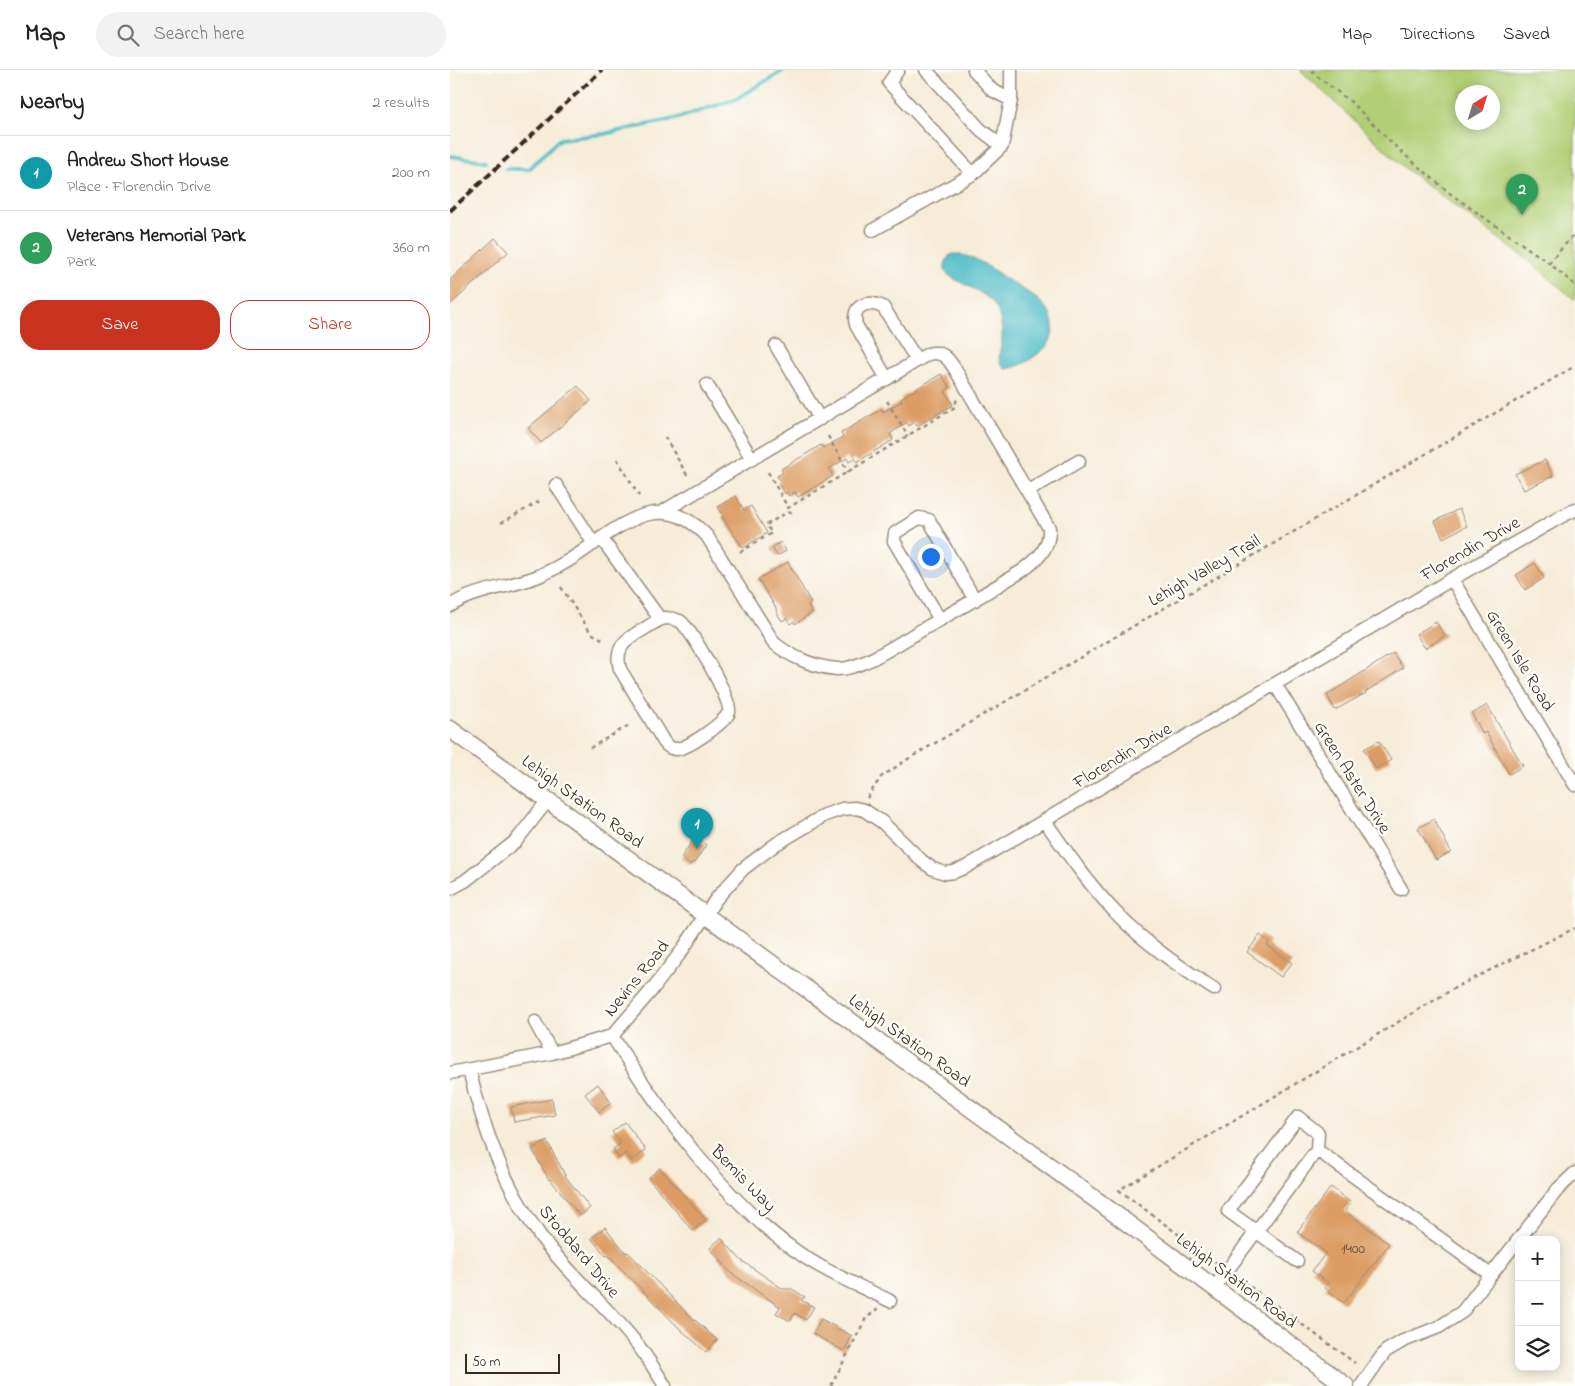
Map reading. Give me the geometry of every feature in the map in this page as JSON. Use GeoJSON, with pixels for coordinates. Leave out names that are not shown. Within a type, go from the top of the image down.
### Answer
{"type":"FeatureCollection","features":[{"type":"Feature","properties":{"kind":"main road","name":"Lehigh Station Road"},"geometry":{"type":"LineString","coordinates":[[450,729],[1099,1202],[1346,1386]]}},
{"type":"Feature","properties":{"kind":"street"},"geometry":{"type":"LineString","coordinates":[[898,70],[889,83],[973,174]]}},
{"type":"Feature","properties":{"kind":"street"},"geometry":{"type":"LineString","coordinates":[[926,70],[981,130],[1002,146]]}},
{"type":"Feature","properties":{"kind":"street"},"geometry":{"type":"LineString","coordinates":[[974,70],[992,90],[1010,100]]}},
{"type":"Feature","properties":{"kind":"street"},"geometry":{"type":"LineString","coordinates":[[874,230],[973,174],[1002,146],[1010,100],[1011,70]]}},
{"type":"Feature","properties":{"kind":"street"},"geometry":{"type":"LineString","coordinates":[[887,379],[856,325],[854,318],[856,311],[862,306],[869,303],[883,307],[917,360]]}},
{"type":"Feature","properties":{"kind":"street"},"geometry":{"type":"LineString","coordinates":[[776,346],[820,419]]}},
{"type":"Feature","properties":{"kind":"street"},"geometry":{"type":"LineString","coordinates":[[450,606],[472,595],[527,581],[539,576],[567,562],[631,519],[653,512],[678,514],[699,526],[718,550],[774,643],[788,654],[837,669],[851,667],[879,655],[1022,571],[1038,559],[1044,551],[1049,536],[1049,528],[959,376],[945,355],[935,352],[917,360],[664,512]]}},
{"type":"Feature","properties":{"kind":"street"},"geometry":{"type":"LineString","coordinates":[[707,385],[752,458]]}},
{"type":"Feature","properties":{"kind":"street"},"geometry":{"type":"LineString","coordinates":[[1028,491],[1078,461]]}},
{"type":"Feature","properties":{"kind":"street"},"geometry":{"type":"LineString","coordinates":[[556,485],[597,541],[660,619]]}},
{"type":"Feature","properties":{"kind":"street","name":"Florendin Drive"},"geometry":{"type":"LineString","coordinates":[[859,809],[864,810],[882,822],[922,861],[934,869],[954,872],[966,867],[1452,579],[1575,510]]}},
{"type":"Feature","properties":{"kind":"street"},"geometry":{"type":"LineString","coordinates":[[940,620],[894,541],[894,533],[920,518],[929,520],[975,600]]}},
{"type":"Feature","properties":{"kind":"street","name":"Green Isle Road"},"geometry":{"type":"LineString","coordinates":[[1452,579],[1575,785]]}},
{"type":"Feature","properties":{"kind":"street"},"geometry":{"type":"LineString","coordinates":[[673,618],[685,626],[720,683],[728,701],[729,711],[724,721],[688,745],[677,750],[670,748],[664,742],[620,669],[618,662],[622,645],[628,638],[660,619],[673,618]]}},
{"type":"Feature","properties":{"kind":"street","name":"Green Aster Drive"},"geometry":{"type":"LineString","coordinates":[[1274,684],[1401,889]]}},
{"type":"Feature","properties":{"kind":"street"},"geometry":{"type":"LineString","coordinates":[[450,890],[465,881],[516,841],[548,800]]}},
{"type":"Feature","properties":{"kind":"street"},"geometry":{"type":"LineString","coordinates":[[706,916],[716,899],[743,869],[776,844],[825,815],[842,809],[859,809]]}},
{"type":"Feature","properties":{"kind":"street"},"geometry":{"type":"LineString","coordinates":[[1045,821],[1093,886],[1117,914],[1142,938],[1214,989]]}},
{"type":"Feature","properties":{"kind":"street","name":"Nevins Road"},"geometry":{"type":"LineString","coordinates":[[450,1073],[552,1053],[612,1036],[651,991],[706,916]]}},
{"type":"Feature","properties":{"kind":"street"},"geometry":{"type":"LineString","coordinates":[[535,1022],[552,1053]]}},
{"type":"Feature","properties":{"kind":"street","name":"Bemis Way"},"geometry":{"type":"LineString","coordinates":[[612,1036],[664,1113],[736,1198],[796,1251],[826,1270],[890,1301]]}},
{"type":"Feature","properties":{"kind":"street","name":"Stoddard Drive"},"geometry":{"type":"LineString","coordinates":[[469,1070],[484,1127],[508,1184],[522,1208],[563,1264],[634,1340],[666,1386]]}},
{"type":"Feature","properties":{"kind":"street"},"geometry":{"type":"LineString","coordinates":[[1214,1288],[1256,1232],[1317,1150],[1318,1133],[1298,1118],[1228,1211],[1256,1232],[1297,1261]]}},
{"type":"Feature","properties":{"kind":"street"},"geometry":{"type":"LineString","coordinates":[[1317,1150],[1491,1275]]}},
{"type":"Feature","properties":{"kind":"street"},"geometry":{"type":"LineString","coordinates":[[1361,1386],[1386,1351],[1403,1341],[1428,1332],[1452,1320],[1472,1301],[1558,1189],[1575,1173]]}},
{"type":"Feature","properties":{"kind":"path"},"geometry":{"type":"LineString","coordinates":[[1313,70],[1313,73],[1351,102],[1398,149],[1452,194],[1549,263],[1575,285]]}},
{"type":"Feature","properties":{"kind":"path"},"geometry":{"type":"LineString","coordinates":[[1549,263],[1575,233]]}},
{"type":"Feature","properties":{"kind":"path","name":"Lehigh Valley Trail"},"geometry":{"type":"LineString","coordinates":[[859,809],[882,776],[908,759],[1575,366]]}},
{"type":"Feature","properties":{"kind":"path"},"geometry":{"type":"LineString","coordinates":[[790,507],[955,407],[959,391],[959,376]]}},
{"type":"Feature","properties":{"kind":"path"},"geometry":{"type":"LineString","coordinates":[[887,401],[908,436]]}},
{"type":"Feature","properties":{"kind":"path"},"geometry":{"type":"LineString","coordinates":[[828,436],[848,472]]}},
{"type":"Feature","properties":{"kind":"path"},"geometry":{"type":"LineString","coordinates":[[665,437],[687,475]]}},
{"type":"Feature","properties":{"kind":"path"},"geometry":{"type":"LineString","coordinates":[[617,459],[639,496]]}},
{"type":"Feature","properties":{"kind":"path"},"geometry":{"type":"LineString","coordinates":[[768,472],[788,508],[790,507]]}},
{"type":"Feature","properties":{"kind":"path"},"geometry":{"type":"LineString","coordinates":[[501,523],[542,500]]}},
{"type":"Feature","properties":{"kind":"path"},"geometry":{"type":"LineString","coordinates":[[740,552],[772,533],[766,524],[791,512],[790,507]]}},
{"type":"Feature","properties":{"kind":"path"},"geometry":{"type":"LineString","coordinates":[[561,587],[591,633],[604,640]]}},
{"type":"Feature","properties":{"kind":"path"},"geometry":{"type":"LineString","coordinates":[[590,748],[631,724]]}},
{"type":"Feature","properties":{"kind":"path"},"geometry":{"type":"LineString","coordinates":[[831,1386],[866,1318],[890,1301]]}},
{"type":"Feature","properties":{"kind":"green space"},"geometry":{"type":"Polygon","coordinates":[[[1300,70],[1575,70],[1575,300],[1529,261],[1407,170],[1300,70]]]}},
{"type":"Feature","properties":{"kind":"water"},"geometry":{"type":"Polygon","coordinates":[[[953,254],[968,257],[982,263],[1031,295],[1045,307],[1053,322],[1053,331],[1050,341],[1044,349],[1023,364],[1005,369],[1002,366],[999,354],[1002,333],[997,311],[993,303],[983,294],[947,274],[945,270],[946,263],[949,256],[953,254]]]}},
{"type":"Feature","properties":{"kind":"building"},"geometry":{"type":"Polygon","coordinates":[[[495,238],[508,252],[450,305],[450,280],[495,238]]]}},
{"type":"Feature","properties":{"kind":"building"},"geometry":{"type":"Polygon","coordinates":[[[941,374],[950,388],[945,391],[953,405],[917,426],[915,422],[909,426],[907,422],[890,434],[893,440],[857,462],[855,458],[849,462],[847,458],[829,469],[833,476],[798,497],[795,492],[789,496],[787,492],[785,494],[778,483],[781,482],[777,476],[783,473],[781,469],[821,445],[823,448],[843,437],[841,433],[882,409],[883,412],[902,401],[901,398],[941,374]]]}},
{"type":"Feature","properties":{"kind":"building"},"geometry":{"type":"Polygon","coordinates":[[[578,386],[591,401],[541,443],[528,428],[578,386]]]}},
{"type":"Feature","properties":{"kind":"building"},"geometry":{"type":"Polygon","coordinates":[[[1545,460],[1553,476],[1524,490],[1515,474],[1545,460]]]}},
{"type":"Feature","properties":{"kind":"building"},"geometry":{"type":"Polygon","coordinates":[[[736,496],[744,510],[751,506],[767,533],[743,548],[722,517],[724,516],[718,507],[736,496]]]}},
{"type":"Feature","properties":{"kind":"building"},"geometry":{"type":"Polygon","coordinates":[[[1459,509],[1467,526],[1443,538],[1435,521],[1459,509]]]}},
{"type":"Feature","properties":{"kind":"building"},"geometry":{"type":"Polygon","coordinates":[[[781,542],[786,551],[777,556],[772,547],[781,542]]]}},
{"type":"Feature","properties":{"kind":"building"},"geometry":{"type":"Polygon","coordinates":[[[788,562],[811,603],[808,605],[812,613],[795,624],[794,621],[790,624],[787,618],[782,621],[758,579],[788,562]]]}},
{"type":"Feature","properties":{"kind":"building"},"geometry":{"type":"Polygon","coordinates":[[[1535,563],[1544,578],[1525,590],[1516,575],[1535,563]]]}},
{"type":"Feature","properties":{"kind":"building"},"geometry":{"type":"Polygon","coordinates":[[[1436,622],[1445,636],[1425,648],[1416,634],[1436,622]]]}},
{"type":"Feature","properties":{"kind":"building"},"geometry":{"type":"Polygon","coordinates":[[[1393,653],[1403,668],[1366,693],[1335,710],[1327,695],[1393,653]]]}},
{"type":"Feature","properties":{"kind":"building"},"geometry":{"type":"Polygon","coordinates":[[[1487,705],[1523,766],[1509,774],[1486,732],[1483,734],[1472,714],[1487,705]]]}},
{"type":"Feature","properties":{"kind":"building"},"geometry":{"type":"Polygon","coordinates":[[[1379,741],[1391,760],[1376,769],[1364,749],[1379,741]]]}},
{"type":"Feature","properties":{"kind":"building"},"geometry":{"type":"Polygon","coordinates":[[[1434,819],[1451,852],[1436,860],[1418,828],[1434,819]]]}},
{"type":"Feature","properties":{"kind":"building"},"geometry":{"type":"Polygon","coordinates":[[[695,837],[706,845],[694,863],[692,862],[690,865],[681,858],[695,837]]]}},
{"type":"Feature","properties":{"kind":"building"},"geometry":{"type":"Polygon","coordinates":[[[1260,935],[1269,942],[1267,945],[1292,963],[1281,977],[1247,952],[1260,935]]]}},
{"type":"Feature","properties":{"kind":"building"},"geometry":{"type":"Polygon","coordinates":[[[598,1084],[611,1103],[599,1112],[585,1094],[598,1084]]]}},
{"type":"Feature","properties":{"kind":"building"},"geometry":{"type":"Polygon","coordinates":[[[552,1099],[555,1115],[514,1122],[511,1107],[552,1099]]]}},
{"type":"Feature","properties":{"kind":"building"},"geometry":{"type":"Polygon","coordinates":[[[625,1122],[646,1150],[632,1161],[626,1153],[619,1158],[613,1149],[621,1143],[612,1132],[625,1122]]]}},
{"type":"Feature","properties":{"kind":"building"},"geometry":{"type":"Polygon","coordinates":[[[547,1141],[566,1177],[590,1208],[580,1216],[549,1180],[532,1149],[547,1141]]]}},
{"type":"Feature","properties":{"kind":"building"},"geometry":{"type":"Polygon","coordinates":[[[660,1168],[706,1220],[693,1231],[648,1178],[660,1168]]]}},
{"type":"Feature","properties":{"kind":"building"},"geometry":{"type":"Polygon","coordinates":[[[1331,1187],[1351,1203],[1345,1211],[1389,1244],[1344,1303],[1325,1288],[1328,1283],[1312,1271],[1326,1253],[1297,1232],[1331,1187]]]}},
{"type":"Feature","properties":{"kind":"building"},"geometry":{"type":"Polygon","coordinates":[[[605,1227],[626,1253],[628,1252],[683,1309],[717,1340],[706,1352],[678,1327],[608,1255],[606,1256],[591,1238],[605,1227]]]}},
{"type":"Feature","properties":{"kind":"building"},"geometry":{"type":"Polygon","coordinates":[[[721,1238],[741,1260],[783,1289],[792,1289],[805,1297],[801,1300],[814,1307],[806,1320],[795,1313],[790,1321],[776,1313],[780,1307],[731,1273],[710,1248],[721,1238]]]}},
{"type":"Feature","properties":{"kind":"building"},"geometry":{"type":"Polygon","coordinates":[[[821,1319],[852,1336],[844,1351],[813,1334],[821,1319]]]}},
{"type":"Feature","properties":{"kind":"waterway"},"geometry":{"type":"LineString","coordinates":[[506,169],[529,169],[560,139],[604,134],[675,119],[736,99],[784,70]]}},
{"type":"Feature","properties":{"kind":"waterway"},"geometry":{"type":"LineString","coordinates":[[450,156],[486,161]]}},
{"type":"Feature","properties":{"kind":"railway"},"geometry":{"type":"LineString","coordinates":[[450,211],[602,70]]}},
{"type":"Feature","properties":{"kind":"place","name":"Veterans Memorial Park"},"geometry":{"type":"Point","coordinates":[1522,215]}},
{"type":"Feature","properties":{"kind":"place","name":"Andrew Short House"},"geometry":{"type":"Point","coordinates":[697,849]}}]}
